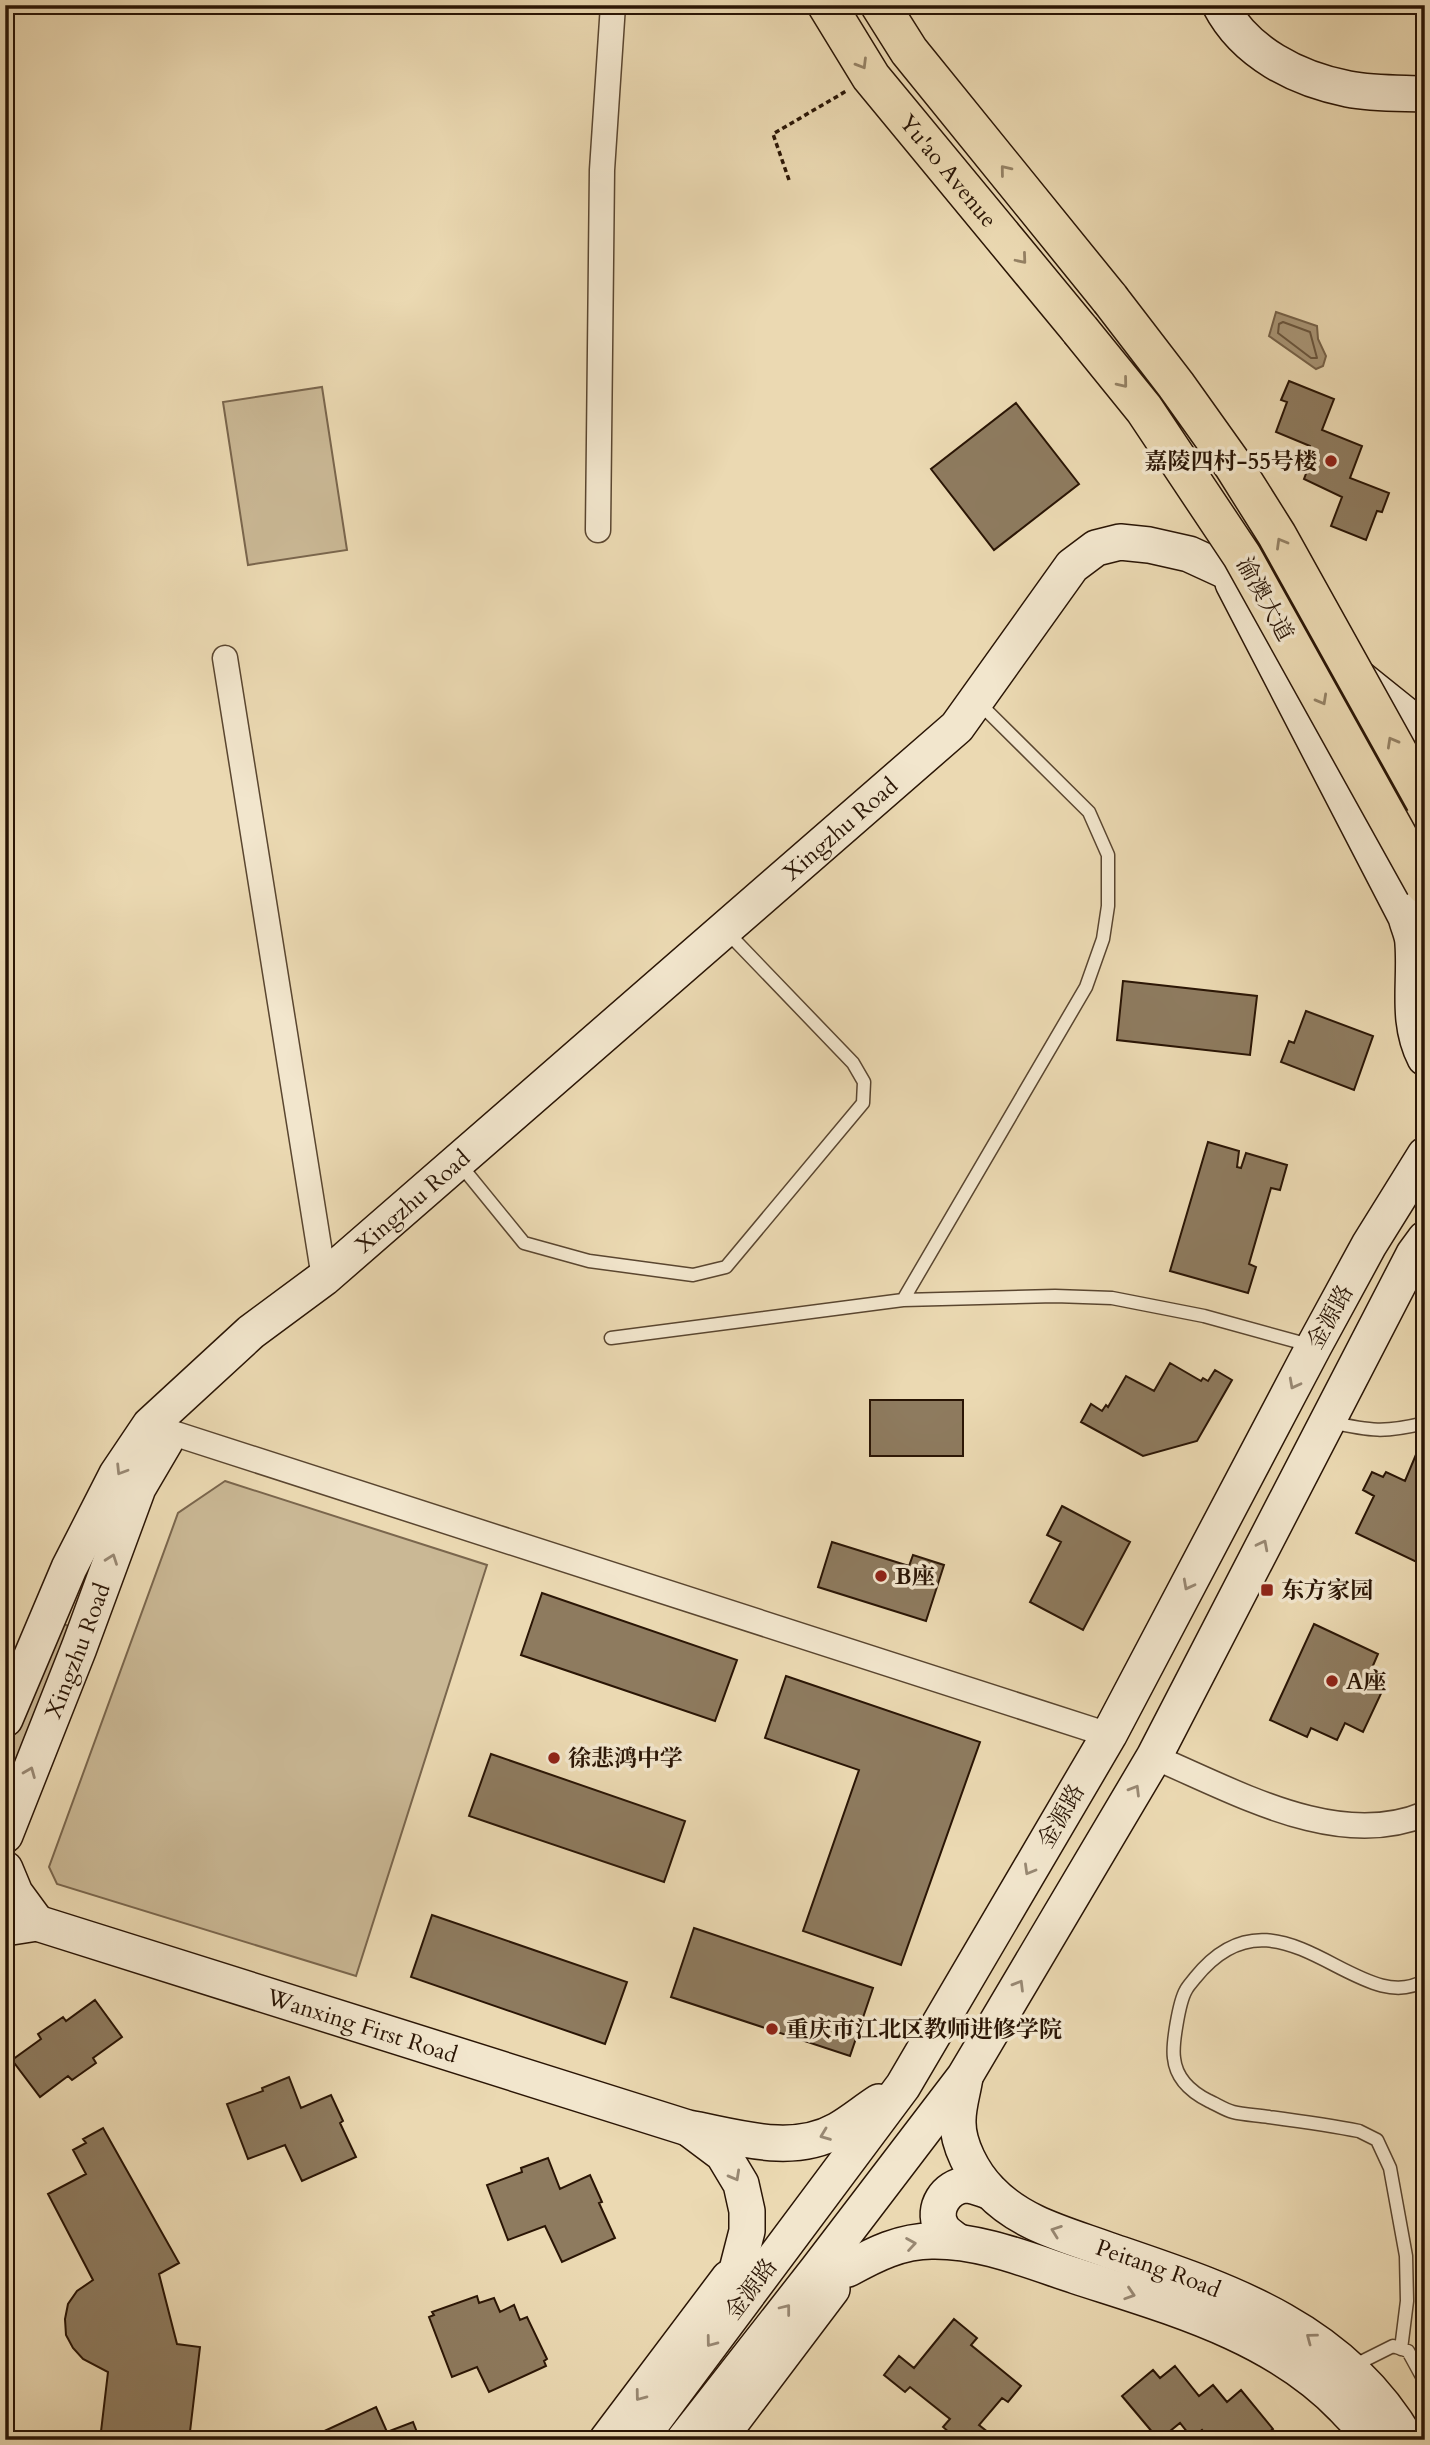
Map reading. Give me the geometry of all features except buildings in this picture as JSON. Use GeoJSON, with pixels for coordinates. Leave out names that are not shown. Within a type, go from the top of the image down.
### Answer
{"type":"FeatureCollection","features":[{"type":"Feature","properties":{"kind":"main road","name":"Yu'ao Avenue"},"geometry":{"type":"LineString","coordinates":[[827,5],[871,77],[1080,330]]}},
{"type":"Feature","properties":{"kind":"main road","name":"Yu'ao Avenue"},"geometry":{"type":"LineString","coordinates":[[880,5],[909,51],[1110,299]]}},
{"type":"Feature","properties":{"kind":"main road","name":"渝澳大道"},"geometry":{"type":"LineString","coordinates":[[1110,299],[1233,465],[1277,536],[1425,801]]}},
{"type":"Feature","properties":{"kind":"main road","name":"渝澳大道"},"geometry":{"type":"LineString","coordinates":[[1080,330],[1144,409],[1242,556],[1425,885]]}},
{"type":"Feature","properties":{"kind":"street"},"geometry":{"type":"LineString","coordinates":[[598,530],[602,170],[613,5]]}},
{"type":"Feature","properties":{"kind":"street"},"geometry":{"type":"LineString","coordinates":[[1220,5],[1228,21],[1257,51],[1297,74],[1349,89],[1425,94]]}},
{"type":"Feature","properties":{"kind":"street","name":"Xingzhu Road"},"geometry":{"type":"LineString","coordinates":[[5,1719],[69,1568],[117,1474],[251,1332],[324,1278],[957,727],[1072,566],[1096,548],[1120,542],[1149,545],[1189,554],[1226,571],[1425,733]]}},
{"type":"Feature","properties":{"kind":"street"},"geometry":{"type":"LineString","coordinates":[[1226,571],[1406,917],[1413,941],[1412,1016],[1417,1042],[1425,1058]]}},
{"type":"Feature","properties":{"kind":"street"},"geometry":{"type":"LineString","coordinates":[[225,658],[324,1278]]}},
{"type":"Feature","properties":{"kind":"street","name":"金源路"},"geometry":{"type":"LineString","coordinates":[[639,2440],[902,2086],[1109,1735],[1369,1245],[1425,1155]]}},
{"type":"Feature","properties":{"kind":"street"},"geometry":{"type":"LineString","coordinates":[[1369,1245],[1384,1236],[1401,1243],[1404,1259],[1398,1286]]}},
{"type":"Feature","properties":{"kind":"street","name":"金源路"},"geometry":{"type":"LineString","coordinates":[[684,2440],[965,2076],[1154,1757],[1326,1422],[1414,1254],[1425,1239]]}},
{"type":"Feature","properties":{"kind":"street"},"geometry":{"type":"LineString","coordinates":[[160,1429],[1109,1735]]}},
{"type":"Feature","properties":{"kind":"street","name":"Xingzhu Road"},"geometry":{"type":"LineString","coordinates":[[5,1835],[79,1648],[160,1429]]}},
{"type":"Feature","properties":{"kind":"street"},"geometry":{"type":"LineString","coordinates":[[1154,1757],[1267,1805],[1313,1820],[1344,1825],[1378,1825],[1413,1819],[1425,1814]]}},
{"type":"Feature","properties":{"kind":"street"},"geometry":{"type":"LineString","coordinates":[[5,1869],[15,1893],[21,1926]]}},
{"type":"Feature","properties":{"kind":"street","name":"Wanxing First Road"},"geometry":{"type":"LineString","coordinates":[[21,1926],[688,2128]]}},
{"type":"Feature","properties":{"kind":"street"},"geometry":{"type":"LineString","coordinates":[[718,2440],[848,2269],[920,2166],[965,2076]]}},
{"type":"Feature","properties":{"kind":"street","name":"Peitang Road"},"geometry":{"type":"LineString","coordinates":[[965,2076],[958,2120],[961,2142],[989,2191],[1015,2212],[1047,2228],[1204,2283],[1255,2305],[1305,2333],[1349,2368],[1391,2412],[1407,2440]]}},
{"type":"Feature","properties":{"kind":"street"},"geometry":{"type":"LineString","coordinates":[[688,2128],[772,2143],[805,2143],[837,2131],[902,2086]]}},
{"type":"Feature","properties":{"kind":"street"},"geometry":{"type":"LineString","coordinates":[[688,2128],[723,2154],[741,2184],[747,2211],[747,2231],[738,2266]]}},
{"type":"Feature","properties":{"kind":"street"},"geometry":{"type":"LineString","coordinates":[[607,2440],[788,2202],[860,2143]]}},
{"type":"Feature","properties":{"kind":"street"},"geometry":{"type":"LineString","coordinates":[[958,2242],[942,2230],[937,2216],[942,2200],[951,2190],[966,2185],[989,2191]]}},
{"type":"Feature","properties":{"kind":"street","name":"Peitang Road"},"geometry":{"type":"LineString","coordinates":[[848,2269],[884,2250],[931,2241],[958,2242],[1029,2260],[1194,2315],[1236,2333],[1288,2361],[1333,2396],[1372,2440]]}},
{"type":"Feature","properties":{"kind":"lane"},"geometry":{"type":"LineString","coordinates":[[902,1300],[1086,987],[1103,939],[1108,905],[1108,855],[1089,812],[977,701]]}},
{"type":"Feature","properties":{"kind":"lane"},"geometry":{"type":"LineString","coordinates":[[457,1162],[524,1242],[589,1261],[693,1275],[726,1267],[863,1103],[864,1082],[853,1063],[724,930]]}},
{"type":"Feature","properties":{"kind":"lane"},"geometry":{"type":"LineString","coordinates":[[611,1338],[902,1300],[1055,1296],[1112,1298],[1204,1316],[1314,1346]]}},
{"type":"Feature","properties":{"kind":"lane"},"geometry":{"type":"LineString","coordinates":[[1326,1422],[1368,1431],[1395,1430],[1425,1423]]}},
{"type":"Feature","properties":{"kind":"lane"},"geometry":{"type":"LineString","coordinates":[[1401,2349],[1407,2301],[1406,2256],[1390,2168],[1377,2140],[1359,2131],[1233,2112],[1205,2099],[1185,2085],[1174,2063],[1172,2047],[1185,1991],[1199,1973],[1227,1948],[1261,1938],[1288,1944],[1379,1984],[1397,1989],[1415,1987],[1425,1980]]}},
{"type":"Feature","properties":{"kind":"lane"},"geometry":{"type":"LineString","coordinates":[[1349,2368],[1394,2346],[1408,2351],[1425,2382]]}},
{"type":"Feature","properties":{"kind":"path"},"geometry":{"type":"LineString","coordinates":[[789,180],[773,134],[871,77]]}},
{"type":"Feature","properties":{"kind":"shaded area"},"geometry":{"type":"Polygon","coordinates":[[[322,387],[347,550],[248,565],[223,402],[322,387]]]}},
{"type":"Feature","properties":{"kind":"shaded area"},"geometry":{"type":"Polygon","coordinates":[[[225,1481],[487,1565],[356,1976],[57,1884],[49,1867],[178,1513],[225,1481]]]}},
{"type":"Feature","properties":{"kind":"shaded area"},"geometry":{"type":"Polygon","coordinates":[[[58,1622],[74,1628],[5,1798],[5,1740],[58,1622]]]}},
{"type":"Feature","properties":{"kind":"water"},"geometry":{"type":"Polygon","coordinates":[[[1276,312],[1317,326],[1318,339],[1326,356],[1323,366],[1316,369],[1269,336],[1276,312]]]}},
{"type":"Feature","properties":{"kind":"place","name":"嘉陵四村-55号楼"},"geometry":{"type":"Point","coordinates":[1331,461]}},
{"type":"Feature","properties":{"kind":"place","name":"B座"},"geometry":{"type":"Point","coordinates":[881,1576]}},
{"type":"Feature","properties":{"kind":"place","name":"东方家园"},"geometry":{"type":"Point","coordinates":[1267,1590]}},
{"type":"Feature","properties":{"kind":"place","name":"A座"},"geometry":{"type":"Point","coordinates":[1332,1681]}},
{"type":"Feature","properties":{"kind":"place","name":"徐悲鸿中学"},"geometry":{"type":"Point","coordinates":[554,1758]}},
{"type":"Feature","properties":{"kind":"place","name":"重庆市江北区教师进修学院"},"geometry":{"type":"Point","coordinates":[772,2029]}}]}
